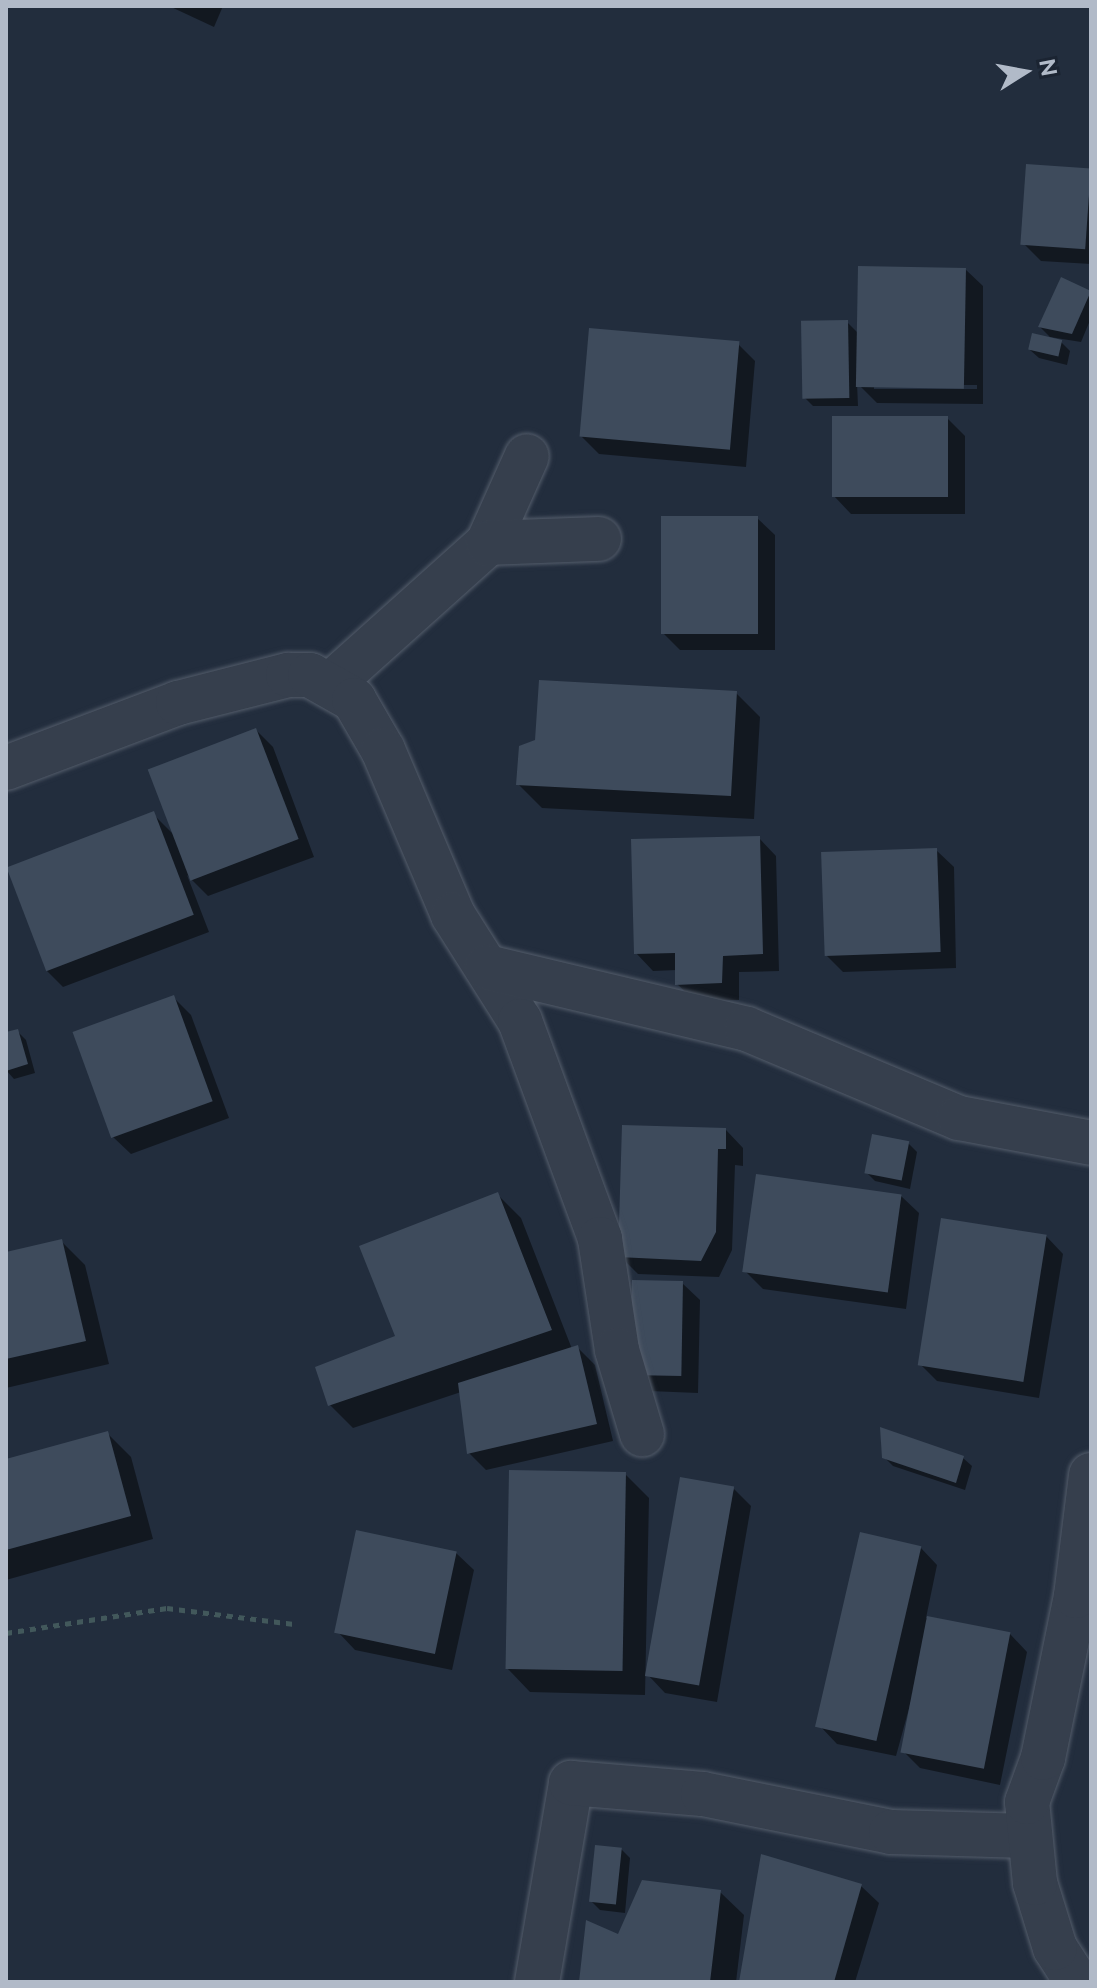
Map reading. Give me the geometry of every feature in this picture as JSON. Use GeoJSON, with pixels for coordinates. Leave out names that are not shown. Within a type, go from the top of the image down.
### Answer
{"type":"FeatureCollection","features":[{"type":"Feature","properties":{"kind":"street"},"geometry":{"type":"LineString","coordinates":[[330,685],[488,543],[527,456]]}},
{"type":"Feature","properties":{"kind":"street"},"geometry":{"type":"LineString","coordinates":[[488,543],[599,539]]}},
{"type":"Feature","properties":{"kind":"street"},"geometry":{"type":"LineString","coordinates":[[6,768],[192,700],[288,675],[310,675],[354,700],[383,750],[453,915],[520,1021],[600,1239],[617,1350],[642,1434]]}},
{"type":"Feature","properties":{"kind":"street"},"geometry":{"type":"LineString","coordinates":[[487,967],[747,1029],[959,1118],[1091,1143]]}},
{"type":"Feature","properties":{"kind":"street"},"geometry":{"type":"LineString","coordinates":[[1074,1960],[1027,1836],[1027,1802],[1043,1758],[1076,1596],[1091,1475]]}},
{"type":"Feature","properties":{"kind":"street"},"geometry":{"type":"LineString","coordinates":[[537,1982],[571,1783],[703,1794],[891,1832],[1027,1836]]}},
{"type":"Feature","properties":{"kind":"path"},"geometry":{"type":"LineString","coordinates":[[6,1633],[167,1608],[294,1624]]}},
{"type":"Feature","properties":{"kind":"building"},"geometry":{"type":"Polygon","coordinates":[[[1026,164],[1091,169],[1085,249],[1020,245],[1026,164]]]}},
{"type":"Feature","properties":{"kind":"building"},"geometry":{"type":"Polygon","coordinates":[[[858,266],[966,268],[964,389],[856,387],[858,266]]]}},
{"type":"Feature","properties":{"kind":"building"},"geometry":{"type":"Polygon","coordinates":[[[1061,277],[1091,291],[1072,334],[1038,327],[1061,277]]]}},
{"type":"Feature","properties":{"kind":"building"},"geometry":{"type":"Polygon","coordinates":[[[848,320],[849,398],[802,399],[801,321],[848,320]]]}},
{"type":"Feature","properties":{"kind":"building"},"geometry":{"type":"Polygon","coordinates":[[[589,328],[739,341],[730,450],[580,437],[589,328]]]}},
{"type":"Feature","properties":{"kind":"building"},"geometry":{"type":"Polygon","coordinates":[[[1032,333],[1062,340],[1058,357],[1028,350],[1032,333]]]}},
{"type":"Feature","properties":{"kind":"building"},"geometry":{"type":"Polygon","coordinates":[[[832,416],[948,416],[948,497],[832,497],[832,416]]]}},
{"type":"Feature","properties":{"kind":"building"},"geometry":{"type":"Polygon","coordinates":[[[661,516],[758,516],[758,634],[661,634],[661,516]]]}},
{"type":"Feature","properties":{"kind":"building"},"geometry":{"type":"Polygon","coordinates":[[[539,680],[737,691],[731,796],[516,785],[519,746],[535,740],[539,680]]]}},
{"type":"Feature","properties":{"kind":"building"},"geometry":{"type":"Polygon","coordinates":[[[256,728],[299,839],[190,881],[148,770],[256,728]]]}},
{"type":"Feature","properties":{"kind":"building"},"geometry":{"type":"Polygon","coordinates":[[[154,811],[194,915],[46,971],[6,868],[154,811]]]}},
{"type":"Feature","properties":{"kind":"building"},"geometry":{"type":"Polygon","coordinates":[[[760,836],[763,954],[723,956],[722,983],[675,985],[675,953],[634,954],[631,839],[760,836]]]}},
{"type":"Feature","properties":{"kind":"building"},"geometry":{"type":"Polygon","coordinates":[[[937,848],[941,952],[825,956],[821,852],[937,848]]]}},
{"type":"Feature","properties":{"kind":"building"},"geometry":{"type":"Polygon","coordinates":[[[174,995],[213,1101],[111,1138],[73,1032],[174,995]]]}},
{"type":"Feature","properties":{"kind":"building"},"geometry":{"type":"Polygon","coordinates":[[[18,1029],[28,1064],[6,1071],[6,1032],[18,1029]]]}},
{"type":"Feature","properties":{"kind":"building"},"geometry":{"type":"Polygon","coordinates":[[[622,1125],[726,1128],[726,1149],[718,1149],[716,1232],[701,1261],[618,1257],[622,1125]]]}},
{"type":"Feature","properties":{"kind":"building"},"geometry":{"type":"Polygon","coordinates":[[[872,1134],[909,1141],[902,1181],[864,1173],[872,1134]]]}},
{"type":"Feature","properties":{"kind":"building"},"geometry":{"type":"Polygon","coordinates":[[[756,1174],[902,1194],[888,1292],[742,1272],[756,1174]]]}},
{"type":"Feature","properties":{"kind":"building"},"geometry":{"type":"Polygon","coordinates":[[[498,1192],[552,1330],[328,1406],[315,1367],[395,1336],[359,1246],[498,1192]]]}},
{"type":"Feature","properties":{"kind":"building"},"geometry":{"type":"Polygon","coordinates":[[[941,1218],[1047,1235],[1023,1382],[918,1365],[941,1218]]]}},
{"type":"Feature","properties":{"kind":"building"},"geometry":{"type":"Polygon","coordinates":[[[62,1239],[86,1341],[6,1359],[6,1252],[62,1239]]]}},
{"type":"Feature","properties":{"kind":"building"},"geometry":{"type":"Polygon","coordinates":[[[632,1280],[683,1281],[681,1376],[630,1375],[632,1280]]]}},
{"type":"Feature","properties":{"kind":"building"},"geometry":{"type":"Polygon","coordinates":[[[578,1345],[597,1424],[467,1454],[458,1383],[578,1345]]]}},
{"type":"Feature","properties":{"kind":"building"},"geometry":{"type":"Polygon","coordinates":[[[880,1427],[964,1456],[956,1483],[882,1458],[880,1427]]]}},
{"type":"Feature","properties":{"kind":"building"},"geometry":{"type":"Polygon","coordinates":[[[108,1431],[131,1516],[6,1550],[6,1459],[108,1431]]]}},
{"type":"Feature","properties":{"kind":"building"},"geometry":{"type":"Polygon","coordinates":[[[509,1470],[626,1472],[623,1671],[506,1669],[509,1470]]]}},
{"type":"Feature","properties":{"kind":"building"},"geometry":{"type":"Polygon","coordinates":[[[680,1477],[734,1487],[699,1685],[645,1676],[680,1477]]]}},
{"type":"Feature","properties":{"kind":"building"},"geometry":{"type":"Polygon","coordinates":[[[356,1530],[457,1551],[435,1654],[334,1633],[356,1530]]]}},
{"type":"Feature","properties":{"kind":"building"},"geometry":{"type":"Polygon","coordinates":[[[860,1532],[921,1546],[876,1741],[815,1727],[860,1532]]]}},
{"type":"Feature","properties":{"kind":"building"},"geometry":{"type":"Polygon","coordinates":[[[927,1616],[1010,1632],[984,1769],[900,1752],[927,1616]]]}},
{"type":"Feature","properties":{"kind":"building"},"geometry":{"type":"Polygon","coordinates":[[[595,1845],[622,1848],[616,1905],[589,1902],[595,1845]]]}},
{"type":"Feature","properties":{"kind":"building"},"geometry":{"type":"Polygon","coordinates":[[[761,1854],[862,1884],[834,1982],[739,1982],[761,1854]]]}},
{"type":"Feature","properties":{"kind":"building"},"geometry":{"type":"Polygon","coordinates":[[[642,1880],[721,1890],[710,1982],[579,1982],[586,1920],[618,1934],[642,1880]]]}}]}
